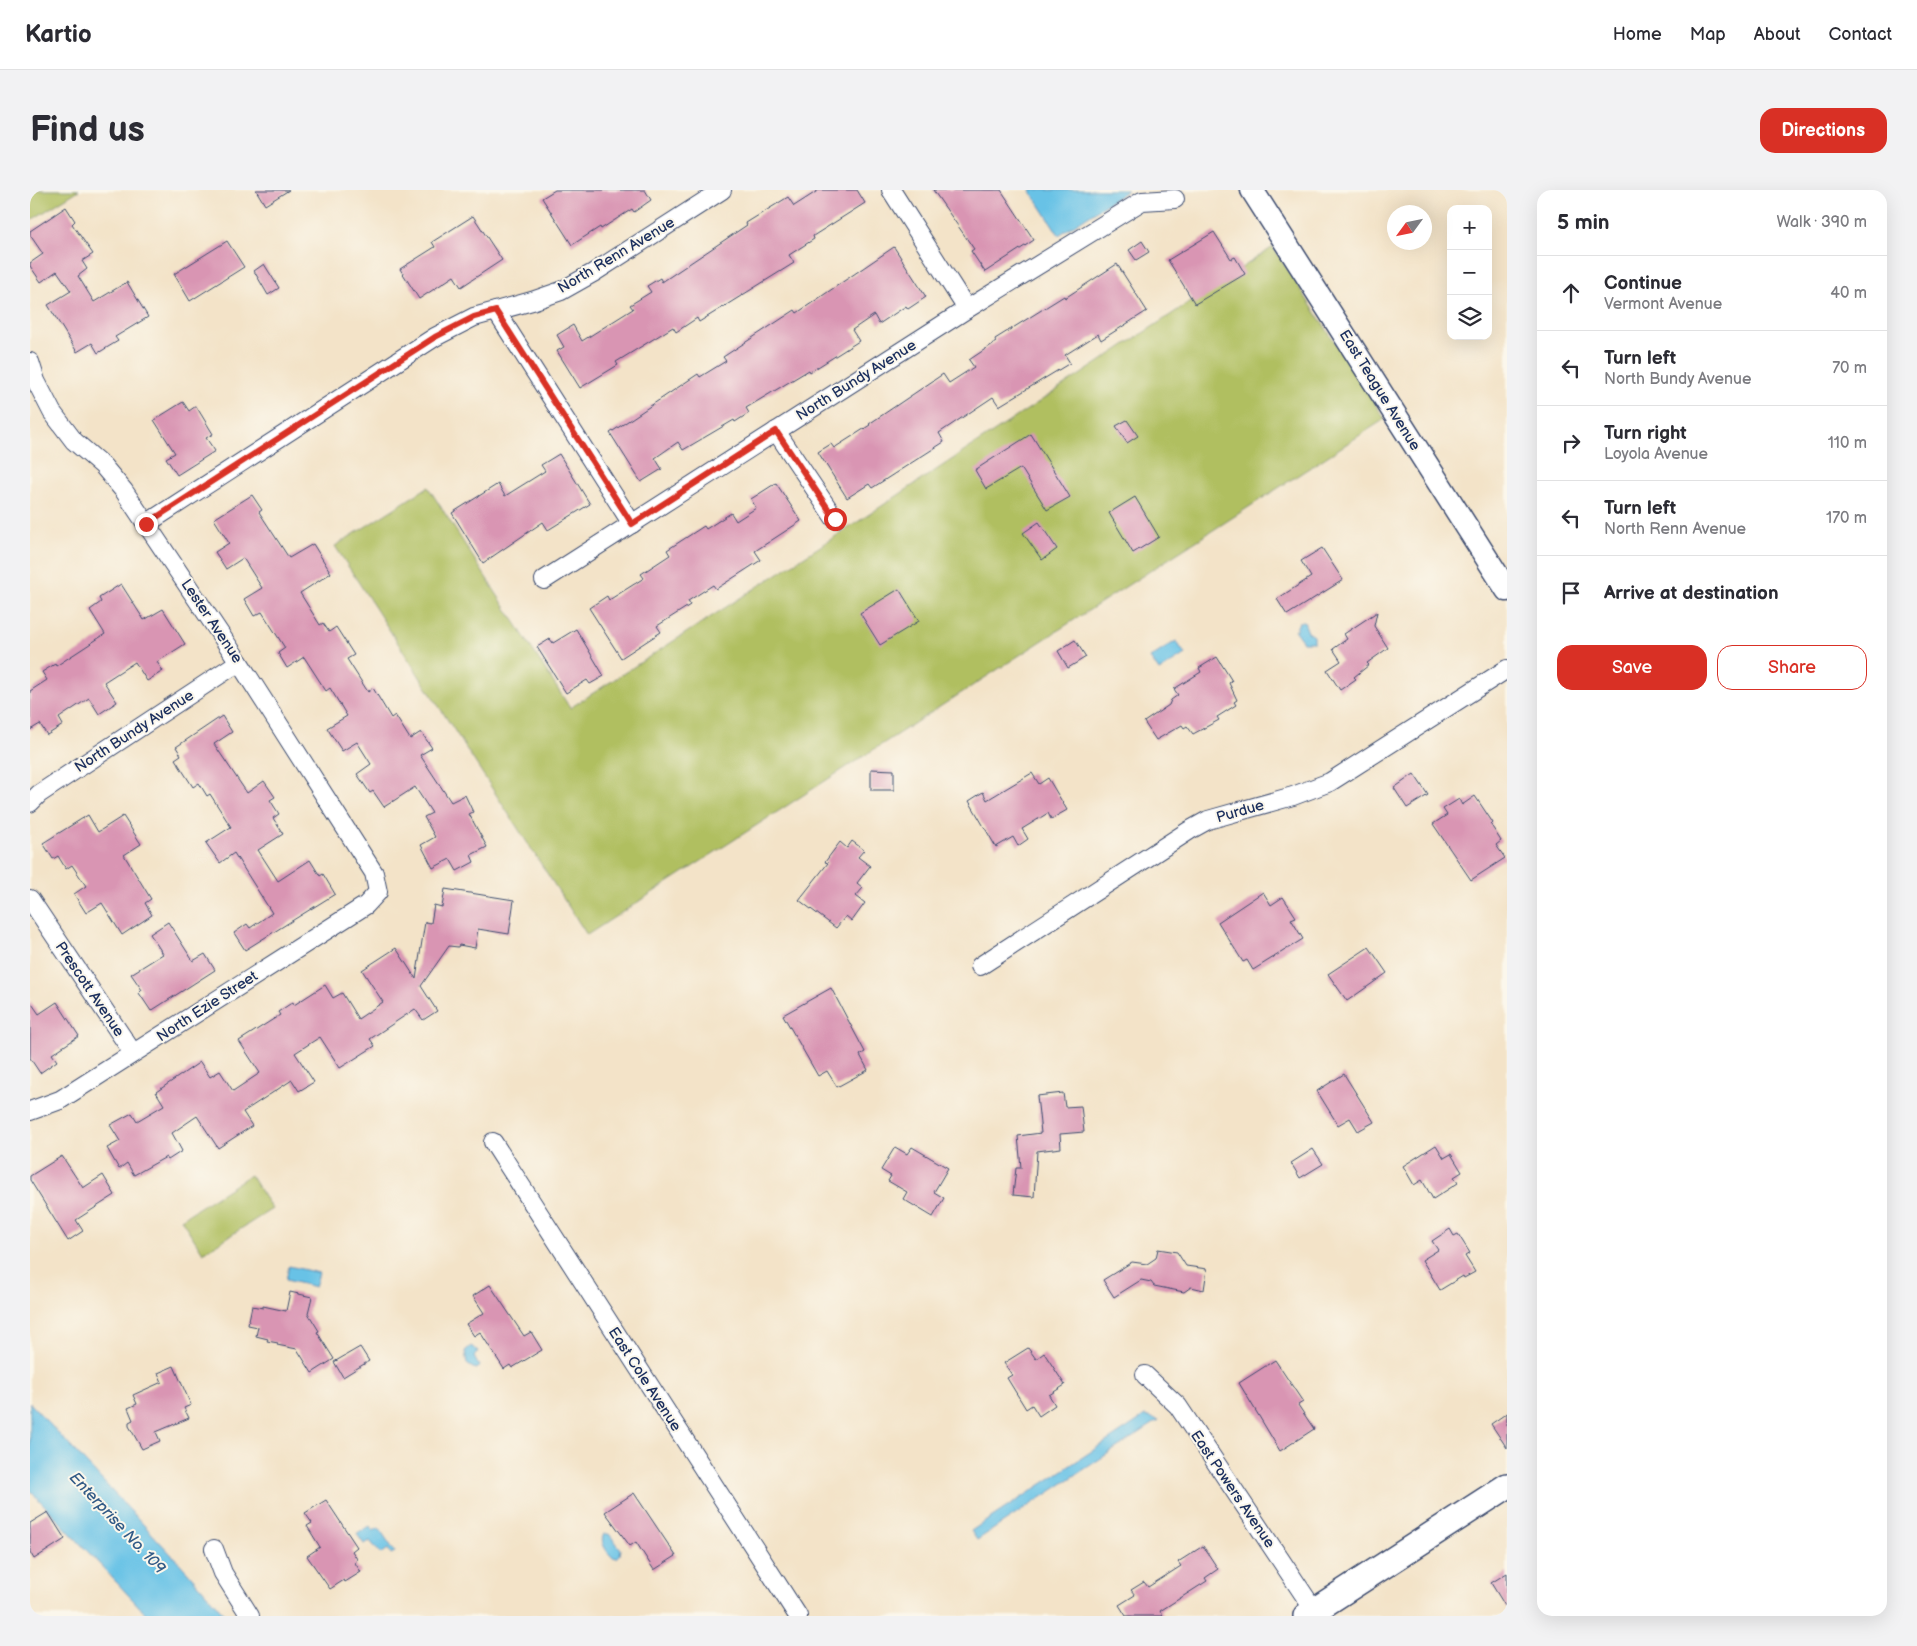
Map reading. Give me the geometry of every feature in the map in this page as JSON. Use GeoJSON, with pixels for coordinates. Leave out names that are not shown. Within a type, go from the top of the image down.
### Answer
{"type":"FeatureCollection","features":[{"type":"Feature","properties":{"kind":"main road"},"geometry":{"type":"LineString","coordinates":[[1310,1613],[1507,1486]]}},
{"type":"Feature","properties":{"kind":"street","name":"North Renn Avenue"},"geometry":{"type":"LineString","coordinates":[[146,524],[435,337],[474,317],[561,291],[593,273],[722,190]]}},
{"type":"Feature","properties":{"kind":"street"},"geometry":{"type":"LineString","coordinates":[[891,190],[967,309]]}},
{"type":"Feature","properties":{"kind":"street","name":"East Teague Avenue"},"geometry":{"type":"LineString","coordinates":[[1252,190],[1507,590]]}},
{"type":"Feature","properties":{"kind":"street","name":"North Bundy Avenue"},"geometry":{"type":"LineString","coordinates":[[544,580],[967,309],[1142,201],[1175,199]]}},
{"type":"Feature","properties":{"kind":"street"},"geometry":{"type":"LineString","coordinates":[[496,311],[632,524]]}},
{"type":"Feature","properties":{"kind":"street","name":"Lester Avenue"},"geometry":{"type":"LineString","coordinates":[[30,362],[36,381],[52,412],[74,441],[103,466],[124,491],[239,662],[374,873],[378,892]]}},
{"type":"Feature","properties":{"kind":"street"},"geometry":{"type":"LineString","coordinates":[[776,431],[835,519]]}},
{"type":"Feature","properties":{"kind":"street","name":"North Bundy Avenue"},"geometry":{"type":"LineString","coordinates":[[30,803],[39,794],[239,662]]}},
{"type":"Feature","properties":{"kind":"street","name":"Purdue"},"geometry":{"type":"LineString","coordinates":[[980,966],[1182,834],[1208,820],[1293,796],[1330,782],[1507,669]]}},
{"type":"Feature","properties":{"kind":"street","name":"North Ezie Street"},"geometry":{"type":"LineString","coordinates":[[30,1111],[60,1100],[366,905],[378,892]]}},
{"type":"Feature","properties":{"kind":"street","name":"Prescott Avenue"},"geometry":{"type":"LineString","coordinates":[[30,899],[133,1054]]}},
{"type":"Feature","properties":{"kind":"street","name":"East Cole Avenue"},"geometry":{"type":"LineString","coordinates":[[493,1142],[798,1616]]}},
{"type":"Feature","properties":{"kind":"street","name":"East Powers Avenue"},"geometry":{"type":"LineString","coordinates":[[1145,1375],[1178,1406],[1310,1613]]}},
{"type":"Feature","properties":{"kind":"street"},"geometry":{"type":"LineString","coordinates":[[214,1549],[223,1573],[250,1616]]}},
{"type":"Feature","properties":{"kind":"green space"},"geometry":{"type":"Polygon","coordinates":[[[35,190],[79,190],[30,221],[30,193],[35,190]]]}},
{"type":"Feature","properties":{"kind":"green space"},"geometry":{"type":"Polygon","coordinates":[[[1273,247],[1385,419],[587,935],[335,546],[428,487],[570,708],[856,523],[1273,247]]]}},
{"type":"Feature","properties":{"kind":"green space"},"geometry":{"type":"Polygon","coordinates":[[[250,1175],[272,1209],[203,1253],[181,1219],[250,1175]]]}},
{"type":"Feature","properties":{"kind":"water"},"geometry":{"type":"Polygon","coordinates":[[[1030,190],[1128,190],[1059,235],[1030,190]]]}},
{"type":"Feature","properties":{"kind":"water"},"geometry":{"type":"Polygon","coordinates":[[[1299,622],[1304,622],[1308,632],[1314,636],[1314,642],[1303,642],[1295,631],[1299,622]]]}},
{"type":"Feature","properties":{"kind":"water"},"geometry":{"type":"Polygon","coordinates":[[[1176,641],[1185,654],[1159,671],[1150,658],[1176,641]]]}},
{"type":"Feature","properties":{"kind":"water"},"geometry":{"type":"Polygon","coordinates":[[[289,1266],[319,1273],[315,1287],[286,1280],[289,1266]]]}},
{"type":"Feature","properties":{"kind":"water"},"geometry":{"type":"Polygon","coordinates":[[[471,1346],[478,1351],[474,1357],[479,1366],[477,1369],[467,1364],[465,1351],[471,1346]]]}},
{"type":"Feature","properties":{"kind":"water","name":"Enterprise No. 109"},"geometry":{"type":"Polygon","coordinates":[[[30,1403],[184,1568],[226,1616],[148,1616],[30,1490],[30,1403]]]}},
{"type":"Feature","properties":{"kind":"water"},"geometry":{"type":"Polygon","coordinates":[[[1145,1416],[1159,1420],[977,1540],[971,1531],[1145,1416]]]}},
{"type":"Feature","properties":{"kind":"water"},"geometry":{"type":"Polygon","coordinates":[[[370,1526],[373,1531],[379,1528],[395,1552],[391,1554],[388,1549],[381,1554],[370,1541],[364,1544],[357,1534],[370,1526]]]}},
{"type":"Feature","properties":{"kind":"water"},"geometry":{"type":"Polygon","coordinates":[[[604,1534],[609,1534],[621,1549],[620,1555],[617,1558],[612,1557],[606,1549],[602,1540],[604,1534]]]}},
{"type":"Feature","properties":{"kind":"building"},"geometry":{"type":"Polygon","coordinates":[[[256,190],[289,190],[265,205],[256,190]]]}},
{"type":"Feature","properties":{"kind":"building"},"geometry":{"type":"Polygon","coordinates":[[[555,190],[645,190],[651,200],[634,212],[632,209],[572,245],[542,198],[555,190]]]}},
{"type":"Feature","properties":{"kind":"building"},"geometry":{"type":"Polygon","coordinates":[[[819,190],[857,190],[865,203],[813,236],[814,239],[789,255],[794,263],[699,322],[697,318],[676,332],[673,327],[616,362],[618,365],[580,388],[557,351],[564,347],[557,335],[573,325],[582,341],[633,309],[630,305],[651,292],[647,286],[660,278],[662,282],[747,225],[746,223],[788,197],[794,206],[819,190]]]}},
{"type":"Feature","properties":{"kind":"building"},"geometry":{"type":"Polygon","coordinates":[[[933,190],[1001,190],[1034,240],[985,272],[971,251],[974,249],[933,190]]]}},
{"type":"Feature","properties":{"kind":"building"},"geometry":{"type":"Polygon","coordinates":[[[66,207],[75,221],[72,224],[93,254],[82,261],[87,269],[78,276],[94,302],[127,282],[148,317],[115,337],[118,341],[98,353],[92,343],[77,352],[48,305],[71,291],[57,271],[41,282],[30,266],[30,263],[43,254],[30,235],[30,231],[66,207]]]}},
{"type":"Feature","properties":{"kind":"building"},"geometry":{"type":"Polygon","coordinates":[[[473,216],[502,260],[461,287],[454,276],[419,299],[400,269],[435,247],[432,242],[473,216]]]}},
{"type":"Feature","properties":{"kind":"building"},"geometry":{"type":"Polygon","coordinates":[[[1214,232],[1231,259],[1235,257],[1245,274],[1195,304],[1168,260],[1214,232]]]}},
{"type":"Feature","properties":{"kind":"building"},"geometry":{"type":"Polygon","coordinates":[[[227,241],[244,267],[190,301],[174,274],[227,241]]]}},
{"type":"Feature","properties":{"kind":"building"},"geometry":{"type":"Polygon","coordinates":[[[1142,241],[1149,252],[1136,260],[1129,250],[1142,241]]]}},
{"type":"Feature","properties":{"kind":"building"},"geometry":{"type":"Polygon","coordinates":[[[894,247],[926,297],[908,309],[906,306],[879,324],[874,315],[852,330],[859,341],[810,372],[809,370],[746,408],[749,413],[735,422],[734,420],[683,450],[678,442],[655,458],[662,469],[641,482],[610,433],[698,374],[700,377],[726,361],[723,357],[795,310],[797,313],[894,247]]]}},
{"type":"Feature","properties":{"kind":"building"},"geometry":{"type":"Polygon","coordinates":[[[264,264],[279,288],[268,295],[254,271],[264,264]]]}},
{"type":"Feature","properties":{"kind":"building"},"geometry":{"type":"Polygon","coordinates":[[[1117,264],[1147,311],[1101,340],[1098,334],[1065,355],[1070,363],[999,406],[993,397],[939,433],[944,442],[872,488],[869,484],[847,498],[818,452],[831,444],[834,448],[943,374],[949,383],[974,367],[969,360],[996,342],[995,339],[1064,296],[1065,298],[1117,264]]]}},
{"type":"Feature","properties":{"kind":"building"},"geometry":{"type":"Polygon","coordinates":[[[183,402],[189,411],[196,406],[213,434],[206,438],[215,451],[177,475],[166,458],[175,453],[154,420],[183,402]]]}},
{"type":"Feature","properties":{"kind":"building"},"geometry":{"type":"Polygon","coordinates":[[[1127,420],[1138,436],[1127,443],[1116,426],[1127,420]]]}},
{"type":"Feature","properties":{"kind":"building"},"geometry":{"type":"Polygon","coordinates":[[[1031,434],[1070,497],[1047,510],[1021,468],[986,489],[975,470],[1031,434]]]}},
{"type":"Feature","properties":{"kind":"building"},"geometry":{"type":"Polygon","coordinates":[[[559,454],[590,504],[548,530],[543,522],[483,563],[452,513],[498,484],[505,496],[545,471],[541,465],[559,454]]]}},
{"type":"Feature","properties":{"kind":"building"},"geometry":{"type":"Polygon","coordinates":[[[776,483],[801,521],[755,551],[761,560],[716,589],[713,585],[688,601],[690,605],[657,626],[661,632],[621,658],[589,608],[607,596],[609,600],[644,578],[641,574],[670,555],[667,550],[704,526],[706,529],[731,513],[736,521],[756,508],[751,499],[776,483]]]}},
{"type":"Feature","properties":{"kind":"building"},"geometry":{"type":"Polygon","coordinates":[[[252,495],[262,510],[259,512],[289,558],[313,544],[331,573],[300,593],[320,625],[323,623],[329,632],[336,627],[354,655],[347,659],[368,692],[373,688],[391,718],[395,715],[410,739],[421,732],[432,748],[420,755],[451,802],[465,795],[473,812],[469,814],[487,847],[471,855],[474,862],[457,871],[450,859],[433,868],[421,845],[435,837],[424,817],[432,813],[415,787],[384,807],[373,791],[370,793],[357,774],[371,764],[357,742],[342,751],[327,728],[347,716],[330,688],[326,691],[304,657],[287,668],[278,653],[285,648],[262,612],[254,616],[244,599],[262,588],[243,558],[226,569],[215,552],[229,543],[214,519],[252,495]]]}},
{"type":"Feature","properties":{"kind":"building"},"geometry":{"type":"Polygon","coordinates":[[[1135,497],[1159,537],[1133,553],[1109,513],[1135,497]]]}},
{"type":"Feature","properties":{"kind":"building"},"geometry":{"type":"Polygon","coordinates":[[[1039,522],[1057,549],[1042,560],[1023,533],[1039,522]]]}},
{"type":"Feature","properties":{"kind":"building"},"geometry":{"type":"Polygon","coordinates":[[[1322,548],[1343,580],[1287,615],[1277,599],[1311,577],[1301,561],[1322,548]]]}},
{"type":"Feature","properties":{"kind":"building"},"geometry":{"type":"Polygon","coordinates":[[[121,584],[144,620],[163,609],[185,644],[157,662],[163,671],[147,681],[135,662],[104,682],[117,702],[99,714],[89,698],[59,718],[63,725],[47,735],[40,724],[30,730],[30,691],[47,680],[42,672],[55,664],[56,666],[105,634],[90,610],[101,602],[99,598],[121,584]]]}},
{"type":"Feature","properties":{"kind":"building"},"geometry":{"type":"Polygon","coordinates":[[[899,589],[919,621],[880,645],[860,613],[899,589]]]}},
{"type":"Feature","properties":{"kind":"building"},"geometry":{"type":"Polygon","coordinates":[[[1377,612],[1374,626],[1388,648],[1367,663],[1369,665],[1354,677],[1356,679],[1340,690],[1327,670],[1341,661],[1333,649],[1347,639],[1344,634],[1377,612]]]}},
{"type":"Feature","properties":{"kind":"building"},"geometry":{"type":"Polygon","coordinates":[[[576,629],[604,676],[590,684],[587,680],[566,693],[537,647],[550,639],[553,643],[576,629]]]}},
{"type":"Feature","properties":{"kind":"building"},"geometry":{"type":"Polygon","coordinates":[[[1075,640],[1086,657],[1068,668],[1058,651],[1075,640]]]}},
{"type":"Feature","properties":{"kind":"building"},"geometry":{"type":"Polygon","coordinates":[[[1217,657],[1232,681],[1229,683],[1237,700],[1234,702],[1236,705],[1217,717],[1219,720],[1193,734],[1187,726],[1184,728],[1182,725],[1156,740],[1144,722],[1169,705],[1171,700],[1178,695],[1174,689],[1201,672],[1199,668],[1217,657]]]}},
{"type":"Feature","properties":{"kind":"building"},"geometry":{"type":"Polygon","coordinates":[[[222,716],[232,732],[214,744],[247,793],[264,781],[275,797],[270,800],[279,814],[273,818],[283,834],[258,850],[278,881],[310,860],[320,876],[323,874],[335,894],[245,950],[234,933],[247,924],[250,928],[272,913],[234,853],[220,863],[206,843],[231,827],[210,794],[207,796],[199,783],[193,787],[175,759],[181,755],[176,747],[222,716]]]}},
{"type":"Feature","properties":{"kind":"building"},"geometry":{"type":"Polygon","coordinates":[[[871,769],[894,770],[894,790],[871,790],[871,769]]]}},
{"type":"Feature","properties":{"kind":"building"},"geometry":{"type":"Polygon","coordinates":[[[1032,773],[1039,784],[1048,778],[1067,810],[1051,819],[1048,813],[1022,829],[1028,839],[1018,846],[1013,837],[996,847],[969,801],[983,792],[987,800],[1032,773]]]}},
{"type":"Feature","properties":{"kind":"building"},"geometry":{"type":"Polygon","coordinates":[[[1414,774],[1428,795],[1407,808],[1394,788],[1414,774]]]}},
{"type":"Feature","properties":{"kind":"building"},"geometry":{"type":"Polygon","coordinates":[[[1475,796],[1493,823],[1491,825],[1501,841],[1496,845],[1505,858],[1471,880],[1433,824],[1447,815],[1443,809],[1459,799],[1462,805],[1475,796]]]}},
{"type":"Feature","properties":{"kind":"building"},"geometry":{"type":"Polygon","coordinates":[[[88,815],[98,832],[123,816],[141,844],[124,855],[151,899],[145,903],[152,915],[122,935],[102,903],[86,913],[74,894],[86,886],[72,865],[66,869],[58,856],[53,859],[43,843],[88,815]]]}},
{"type":"Feature","properties":{"kind":"building"},"geometry":{"type":"Polygon","coordinates":[[[852,841],[864,850],[858,857],[870,866],[857,883],[863,888],[856,896],[865,903],[852,921],[846,916],[836,928],[799,900],[828,863],[825,862],[840,842],[847,848],[852,841]]]}},
{"type":"Feature","properties":{"kind":"building"},"geometry":{"type":"Polygon","coordinates":[[[445,889],[514,900],[509,934],[478,929],[475,948],[459,945],[458,947],[449,946],[421,986],[437,1011],[423,1020],[415,1009],[370,1039],[375,1046],[340,1068],[320,1037],[295,1053],[314,1082],[299,1091],[292,1080],[243,1112],[252,1126],[218,1148],[197,1116],[172,1133],[182,1151],[168,1160],[166,1157],[134,1175],[127,1163],[119,1169],[107,1148],[120,1141],[110,1125],[132,1113],[137,1121],[164,1105],[156,1092],[200,1062],[210,1077],[220,1071],[233,1091],[260,1073],[239,1041],[280,1015],[278,1012],[293,1002],[294,1005],[325,985],[333,998],[342,993],[358,1019],[383,1002],[362,970],[396,948],[416,979],[425,922],[431,923],[434,905],[442,907],[445,889]]]}},
{"type":"Feature","properties":{"kind":"building"},"geometry":{"type":"Polygon","coordinates":[[[1263,892],[1271,905],[1283,897],[1296,917],[1291,919],[1303,939],[1253,970],[1247,960],[1243,962],[1218,922],[1263,892]]]}},
{"type":"Feature","properties":{"kind":"building"},"geometry":{"type":"Polygon","coordinates":[[[168,922],[193,961],[205,954],[215,970],[151,1011],[139,993],[142,990],[131,974],[163,954],[150,934],[168,922]]]}},
{"type":"Feature","properties":{"kind":"building"},"geometry":{"type":"Polygon","coordinates":[[[1369,947],[1387,973],[1347,1001],[1328,974],[1369,947]]]}},
{"type":"Feature","properties":{"kind":"building"},"geometry":{"type":"Polygon","coordinates":[[[831,988],[865,1052],[860,1055],[868,1070],[837,1087],[827,1071],[818,1076],[783,1015],[831,988]]]}},
{"type":"Feature","properties":{"kind":"building"},"geometry":{"type":"Polygon","coordinates":[[[30,1001],[39,1014],[57,1002],[79,1036],[52,1054],[57,1061],[40,1073],[30,1058],[30,1001]]]}},
{"type":"Feature","properties":{"kind":"building"},"geometry":{"type":"Polygon","coordinates":[[[1344,1074],[1374,1122],[1358,1131],[1350,1118],[1338,1125],[1317,1091],[1344,1074]]]}},
{"type":"Feature","properties":{"kind":"building"},"geometry":{"type":"Polygon","coordinates":[[[1063,1093],[1065,1107],[1081,1106],[1084,1132],[1060,1134],[1061,1148],[1037,1151],[1034,1197],[1013,1195],[1016,1168],[1021,1168],[1018,1136],[1041,1133],[1037,1096],[1063,1093]]]}},
{"type":"Feature","properties":{"kind":"building"},"geometry":{"type":"Polygon","coordinates":[[[1436,1145],[1444,1158],[1451,1154],[1462,1172],[1454,1177],[1458,1183],[1433,1199],[1422,1180],[1414,1185],[1403,1166],[1436,1145]]]}},
{"type":"Feature","properties":{"kind":"building"},"geometry":{"type":"Polygon","coordinates":[[[895,1147],[907,1154],[912,1147],[948,1168],[934,1192],[944,1198],[933,1217],[903,1199],[907,1192],[888,1181],[891,1176],[881,1170],[895,1147]]]}},
{"type":"Feature","properties":{"kind":"building"},"geometry":{"type":"Polygon","coordinates":[[[1313,1149],[1323,1164],[1300,1178],[1291,1163],[1313,1149]]]}},
{"type":"Feature","properties":{"kind":"building"},"geometry":{"type":"Polygon","coordinates":[[[62,1156],[83,1188],[103,1175],[115,1195],[76,1220],[83,1231],[68,1241],[30,1180],[30,1176],[62,1156]]]}},
{"type":"Feature","properties":{"kind":"building"},"geometry":{"type":"Polygon","coordinates":[[[1450,1229],[1454,1236],[1458,1234],[1470,1253],[1465,1256],[1475,1272],[1464,1278],[1463,1276],[1440,1290],[1422,1260],[1438,1250],[1432,1241],[1450,1229]]]}},
{"type":"Feature","properties":{"kind":"building"},"geometry":{"type":"Polygon","coordinates":[[[1158,1249],[1177,1252],[1186,1266],[1207,1269],[1204,1290],[1191,1287],[1184,1292],[1154,1286],[1151,1282],[1141,1280],[1114,1297],[1103,1280],[1132,1262],[1147,1264],[1156,1258],[1158,1249]]]}},
{"type":"Feature","properties":{"kind":"building"},"geometry":{"type":"Polygon","coordinates":[[[490,1285],[524,1336],[531,1332],[542,1350],[512,1368],[510,1365],[504,1369],[480,1332],[474,1336],[466,1324],[484,1313],[473,1296],[490,1285]]]}},
{"type":"Feature","properties":{"kind":"building"},"geometry":{"type":"Polygon","coordinates":[[[290,1292],[312,1297],[308,1313],[319,1331],[317,1332],[334,1359],[312,1373],[297,1349],[277,1345],[278,1343],[256,1336],[258,1327],[248,1325],[252,1306],[263,1308],[263,1306],[286,1311],[290,1292]]]}},
{"type":"Feature","properties":{"kind":"building"},"geometry":{"type":"Polygon","coordinates":[[[360,1347],[369,1361],[343,1377],[334,1362],[360,1347]]]}},
{"type":"Feature","properties":{"kind":"building"},"geometry":{"type":"Polygon","coordinates":[[[1028,1348],[1036,1359],[1044,1353],[1065,1385],[1049,1395],[1055,1405],[1039,1416],[1032,1405],[1026,1409],[1007,1378],[1012,1375],[1004,1363],[1028,1348]]]}},
{"type":"Feature","properties":{"kind":"building"},"geometry":{"type":"Polygon","coordinates":[[[1275,1360],[1303,1402],[1298,1405],[1314,1429],[1280,1451],[1239,1383],[1275,1360]]]}},
{"type":"Feature","properties":{"kind":"building"},"geometry":{"type":"Polygon","coordinates":[[[174,1366],[191,1405],[184,1408],[189,1418],[156,1432],[160,1441],[142,1449],[129,1426],[129,1422],[133,1420],[128,1408],[137,1404],[133,1395],[162,1382],[158,1373],[174,1366]]]}},
{"type":"Feature","properties":{"kind":"building"},"geometry":{"type":"Polygon","coordinates":[[[1507,1413],[1507,1448],[1491,1424],[1507,1413]]]}},
{"type":"Feature","properties":{"kind":"building"},"geometry":{"type":"Polygon","coordinates":[[[634,1493],[676,1556],[654,1570],[636,1542],[630,1546],[605,1512],[634,1493]]]}},
{"type":"Feature","properties":{"kind":"building"},"geometry":{"type":"Polygon","coordinates":[[[326,1500],[357,1547],[352,1551],[357,1559],[355,1563],[361,1572],[330,1589],[307,1556],[320,1547],[307,1526],[312,1523],[305,1513],[326,1500]]]}},
{"type":"Feature","properties":{"kind":"building"},"geometry":{"type":"Polygon","coordinates":[[[48,1512],[65,1539],[34,1559],[30,1552],[30,1523],[48,1512]]]}},
{"type":"Feature","properties":{"kind":"building"},"geometry":{"type":"Polygon","coordinates":[[[1203,1546],[1218,1569],[1205,1578],[1207,1581],[1160,1611],[1163,1616],[1126,1616],[1119,1605],[1135,1595],[1131,1590],[1144,1582],[1148,1587],[1181,1566],[1178,1562],[1203,1546]]]}},
{"type":"Feature","properties":{"kind":"building"},"geometry":{"type":"Polygon","coordinates":[[[1507,1573],[1507,1609],[1491,1583],[1507,1573]]]}},
{"type":"Feature","properties":{"kind":"route"},"geometry":{"type":"LineString","coordinates":[[146,524],[435,337],[455,325],[496,311],[632,524],[776,431],[835,519]]}}]}
